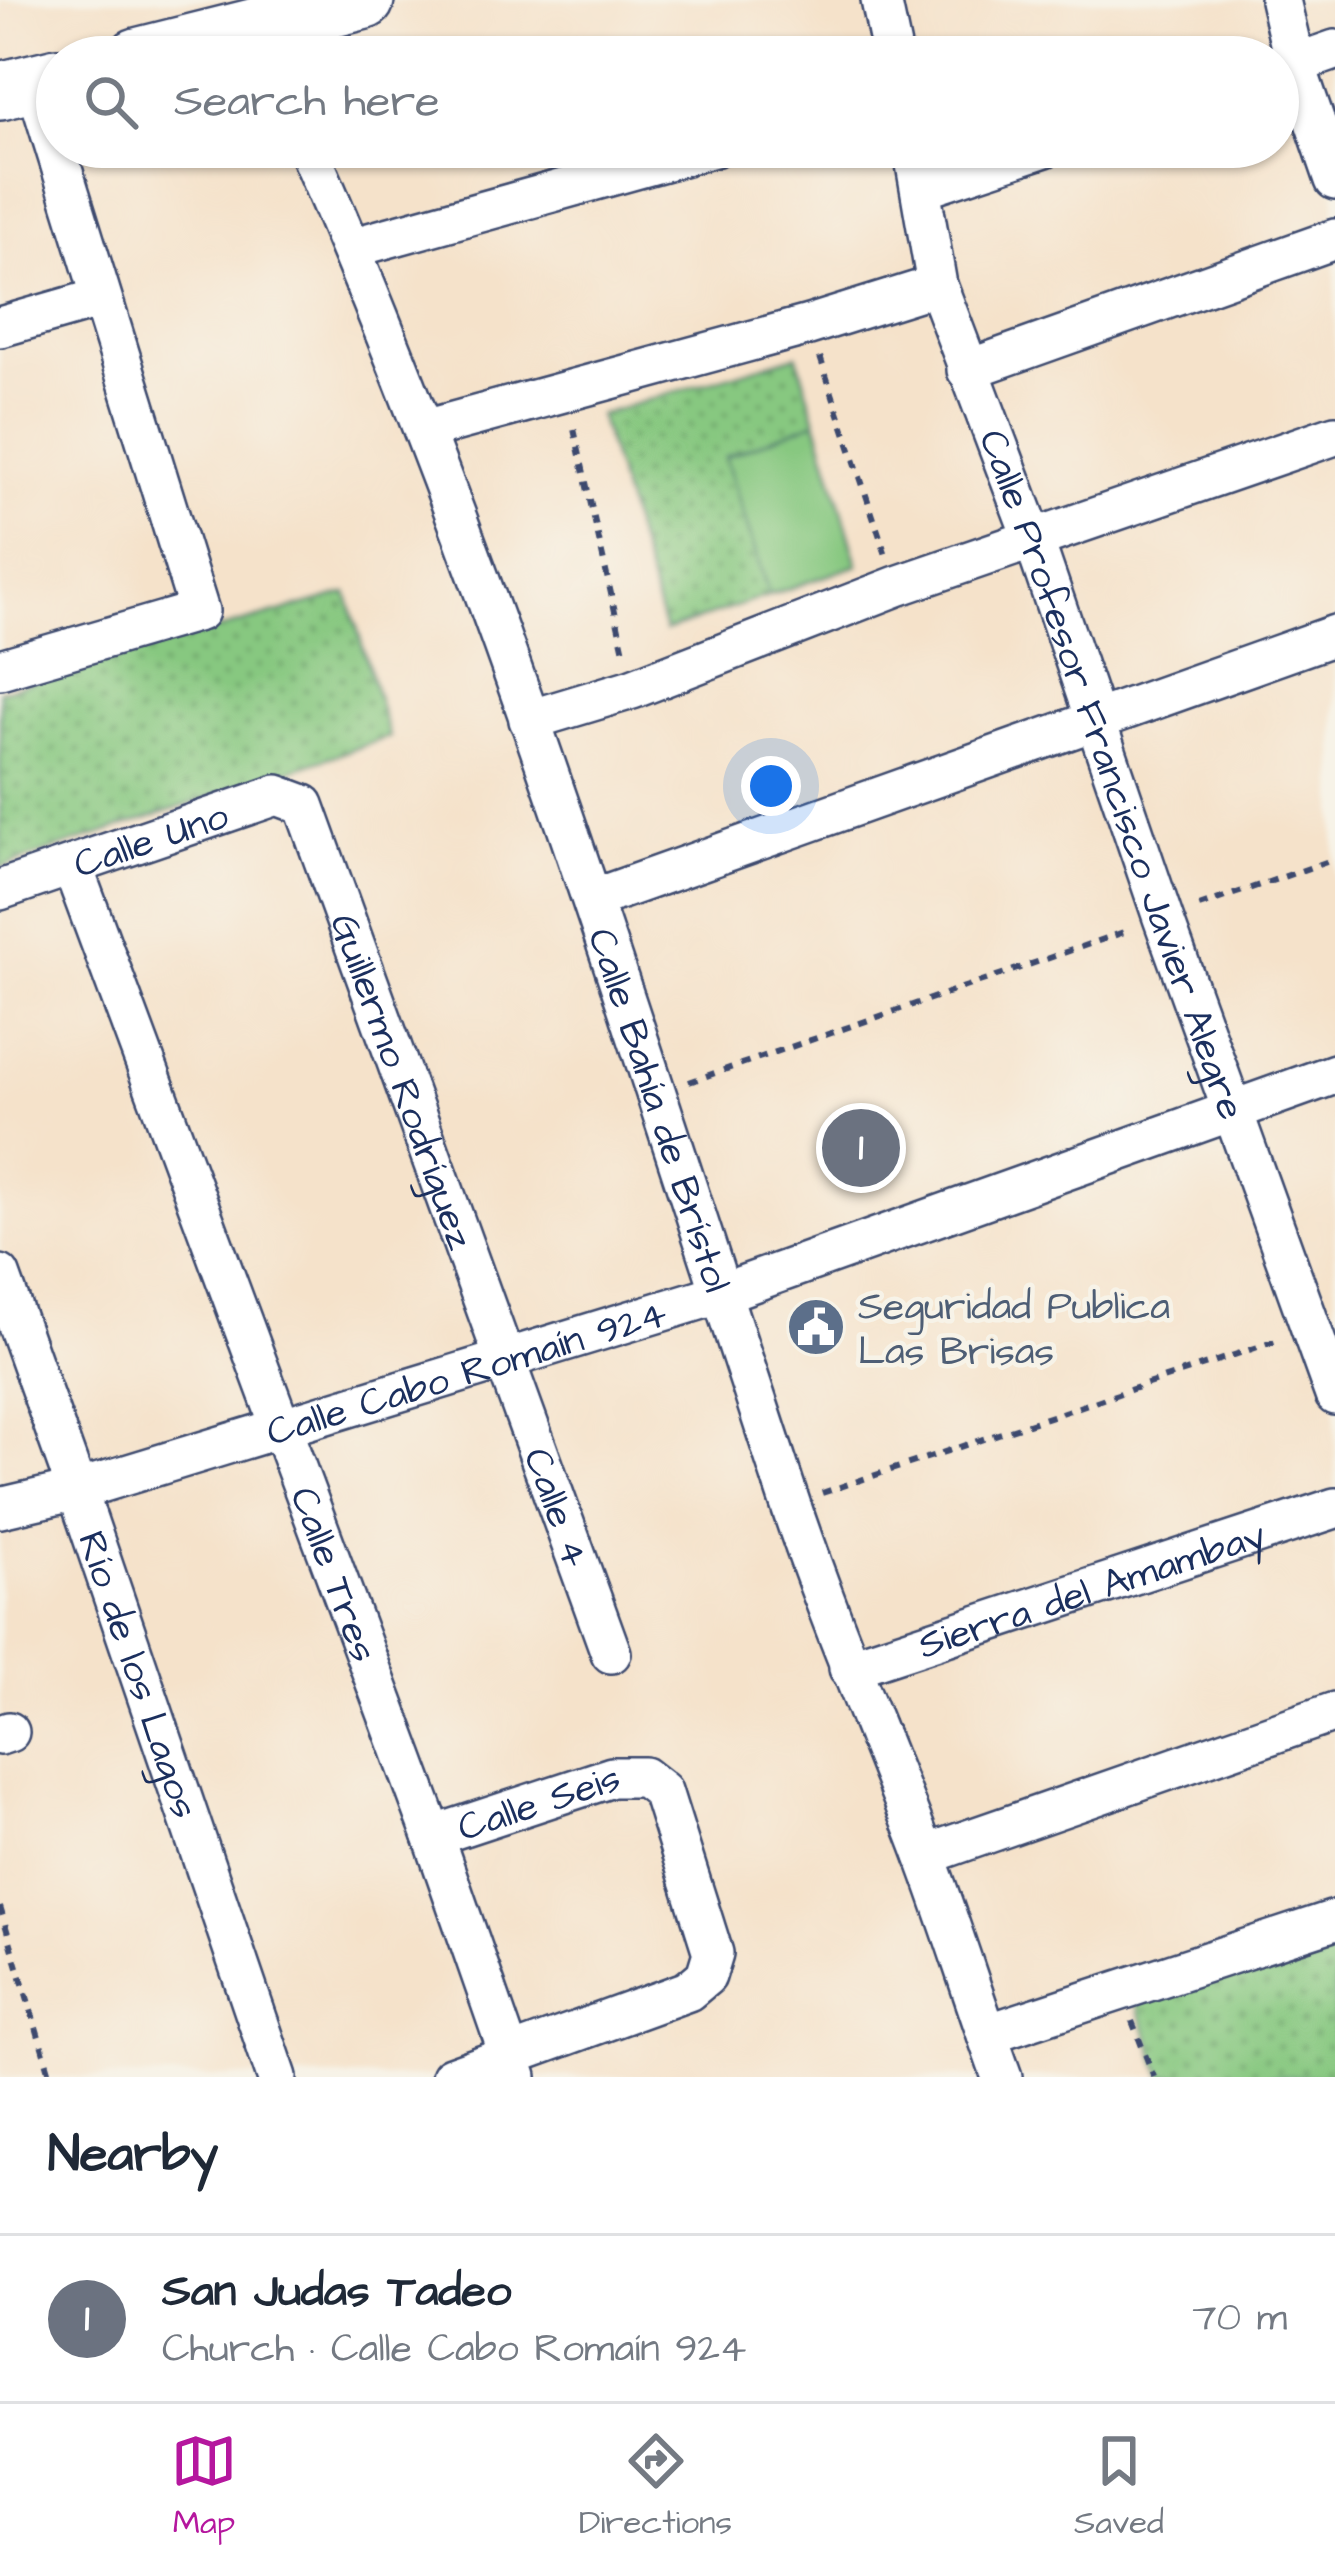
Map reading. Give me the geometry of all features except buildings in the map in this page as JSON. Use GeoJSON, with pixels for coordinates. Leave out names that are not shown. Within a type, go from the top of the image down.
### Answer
{"type":"FeatureCollection","features":[{"type":"Feature","properties":{"kind":"main road"},"geometry":{"type":"LineString","coordinates":[[223,36],[364,0]]}},
{"type":"Feature","properties":{"kind":"street"},"geometry":{"type":"LineString","coordinates":[[881,0],[889,36]]}},
{"type":"Feature","properties":{"kind":"street"},"geometry":{"type":"LineString","coordinates":[[1280,0],[1283,36]]}},
{"type":"Feature","properties":{"kind":"street"},"geometry":{"type":"LineString","coordinates":[[1299,62],[1335,50]]}},
{"type":"Feature","properties":{"kind":"street"},"geometry":{"type":"LineString","coordinates":[[1299,97],[1335,180]]}},
{"type":"Feature","properties":{"kind":"street"},"geometry":{"type":"LineString","coordinates":[[0,669],[199,610],[58,168]]}},
{"type":"Feature","properties":{"kind":"street","name":"Calle Bahía de Brístol"},"geometry":{"type":"LineString","coordinates":[[316,168],[424,430],[529,720],[790,1503],[848,1668],[925,1855],[1002,2077]]}},
{"type":"Feature","properties":{"kind":"street"},"geometry":{"type":"LineString","coordinates":[[351,248],[639,168]]}},
{"type":"Feature","properties":{"kind":"street","name":"Calle Profesor Francisco Javier Alegre"},"geometry":{"type":"LineString","coordinates":[[917,168],[937,285],[1099,722],[1163,918],[1335,1395]]}},
{"type":"Feature","properties":{"kind":"street"},"geometry":{"type":"LineString","coordinates":[[921,188],[981,168]]}},
{"type":"Feature","properties":{"kind":"street"},"geometry":{"type":"LineString","coordinates":[[967,370],[1335,239]]}},
{"type":"Feature","properties":{"kind":"street"},"geometry":{"type":"LineString","coordinates":[[424,430],[809,325],[937,285]]}},
{"type":"Feature","properties":{"kind":"street"},"geometry":{"type":"LineString","coordinates":[[0,327],[101,298]]}},
{"type":"Feature","properties":{"kind":"street"},"geometry":{"type":"LineString","coordinates":[[529,720],[632,688],[897,586],[1335,436]]}},
{"type":"Feature","properties":{"kind":"street"},"geometry":{"type":"LineString","coordinates":[[592,899],[1335,635]]}},
{"type":"Feature","properties":{"kind":"street","name":"Calle Uno"},"geometry":{"type":"LineString","coordinates":[[0,890],[277,796],[304,805]]}},
{"type":"Feature","properties":{"kind":"street","name":"Guillermo Rodríguez"},"geometry":{"type":"LineString","coordinates":[[304,805],[504,1360]]}},
{"type":"Feature","properties":{"kind":"street","name":"Calle Tres"},"geometry":{"type":"LineString","coordinates":[[74,868],[433,1836],[513,2067]]}},
{"type":"Feature","properties":{"kind":"street","name":"Calle Cabo Romaín 924"},"geometry":{"type":"LineString","coordinates":[[0,1508],[77,1490],[722,1294],[1335,1074]]}},
{"type":"Feature","properties":{"kind":"street","name":"Río de los Lagos"},"geometry":{"type":"LineString","coordinates":[[0,1275],[277,2077]]}},
{"type":"Feature","properties":{"kind":"street","name":"Calle 4"},"geometry":{"type":"LineString","coordinates":[[504,1360],[610,1653]]}},
{"type":"Feature","properties":{"kind":"street","name":"Sierra del Amambay"},"geometry":{"type":"LineString","coordinates":[[848,1668],[1335,1508]]}},
{"type":"Feature","properties":{"kind":"street"},"geometry":{"type":"LineString","coordinates":[[925,1855],[1335,1712]]}},
{"type":"Feature","properties":{"kind":"street","name":"Calle Seis"},"geometry":{"type":"LineString","coordinates":[[433,1836],[612,1777],[644,1777],[662,1791],[713,1953],[706,1976],[688,1991],[513,2067]]}},
{"type":"Feature","properties":{"kind":"street"},"geometry":{"type":"LineString","coordinates":[[987,2034],[1335,1920]]}},
{"type":"Feature","properties":{"kind":"street"},"geometry":{"type":"LineString","coordinates":[[451,2077],[513,2067]]}},
{"type":"Feature","properties":{"kind":"path"},"geometry":{"type":"LineString","coordinates":[[809,325],[897,586]]}},
{"type":"Feature","properties":{"kind":"path"},"geometry":{"type":"LineString","coordinates":[[566,393],[632,688]]}},
{"type":"Feature","properties":{"kind":"path"},"geometry":{"type":"LineString","coordinates":[[657,1093],[1335,859]]}},
{"type":"Feature","properties":{"kind":"path"},"geometry":{"type":"LineString","coordinates":[[790,1503],[1311,1329]]}},
{"type":"Feature","properties":{"kind":"path"},"geometry":{"type":"LineString","coordinates":[[0,1907],[51,2077]]}},
{"type":"Feature","properties":{"kind":"path"},"geometry":{"type":"LineString","coordinates":[[1120,1990],[1154,2077]]}},
{"type":"Feature","properties":{"kind":"green space"},"geometry":{"type":"Polygon","coordinates":[[[797,355],[858,565],[665,631],[599,415],[797,355]]]}},
{"type":"Feature","properties":{"kind":"green space"},"geometry":{"type":"Polygon","coordinates":[[[816,421],[858,565],[769,595],[725,457],[816,421]]]}},
{"type":"Feature","properties":{"kind":"green space"},"geometry":{"type":"Polygon","coordinates":[[[347,593],[389,737],[0,868],[0,691],[347,593]]]}},
{"type":"Feature","properties":{"kind":"green space"},"geometry":{"type":"Polygon","coordinates":[[[1335,1930],[1335,2077],[1163,2077],[1133,1994],[1335,1930]]]}},
{"type":"Feature","properties":{"kind":"place","name":"San Judas Tadeo"},"geometry":{"type":"Point","coordinates":[861,1148]}},
{"type":"Feature","properties":{"kind":"place","name":"Seguridad Publica Las Brisas"},"geometry":{"type":"Point","coordinates":[816,1327]}}]}
